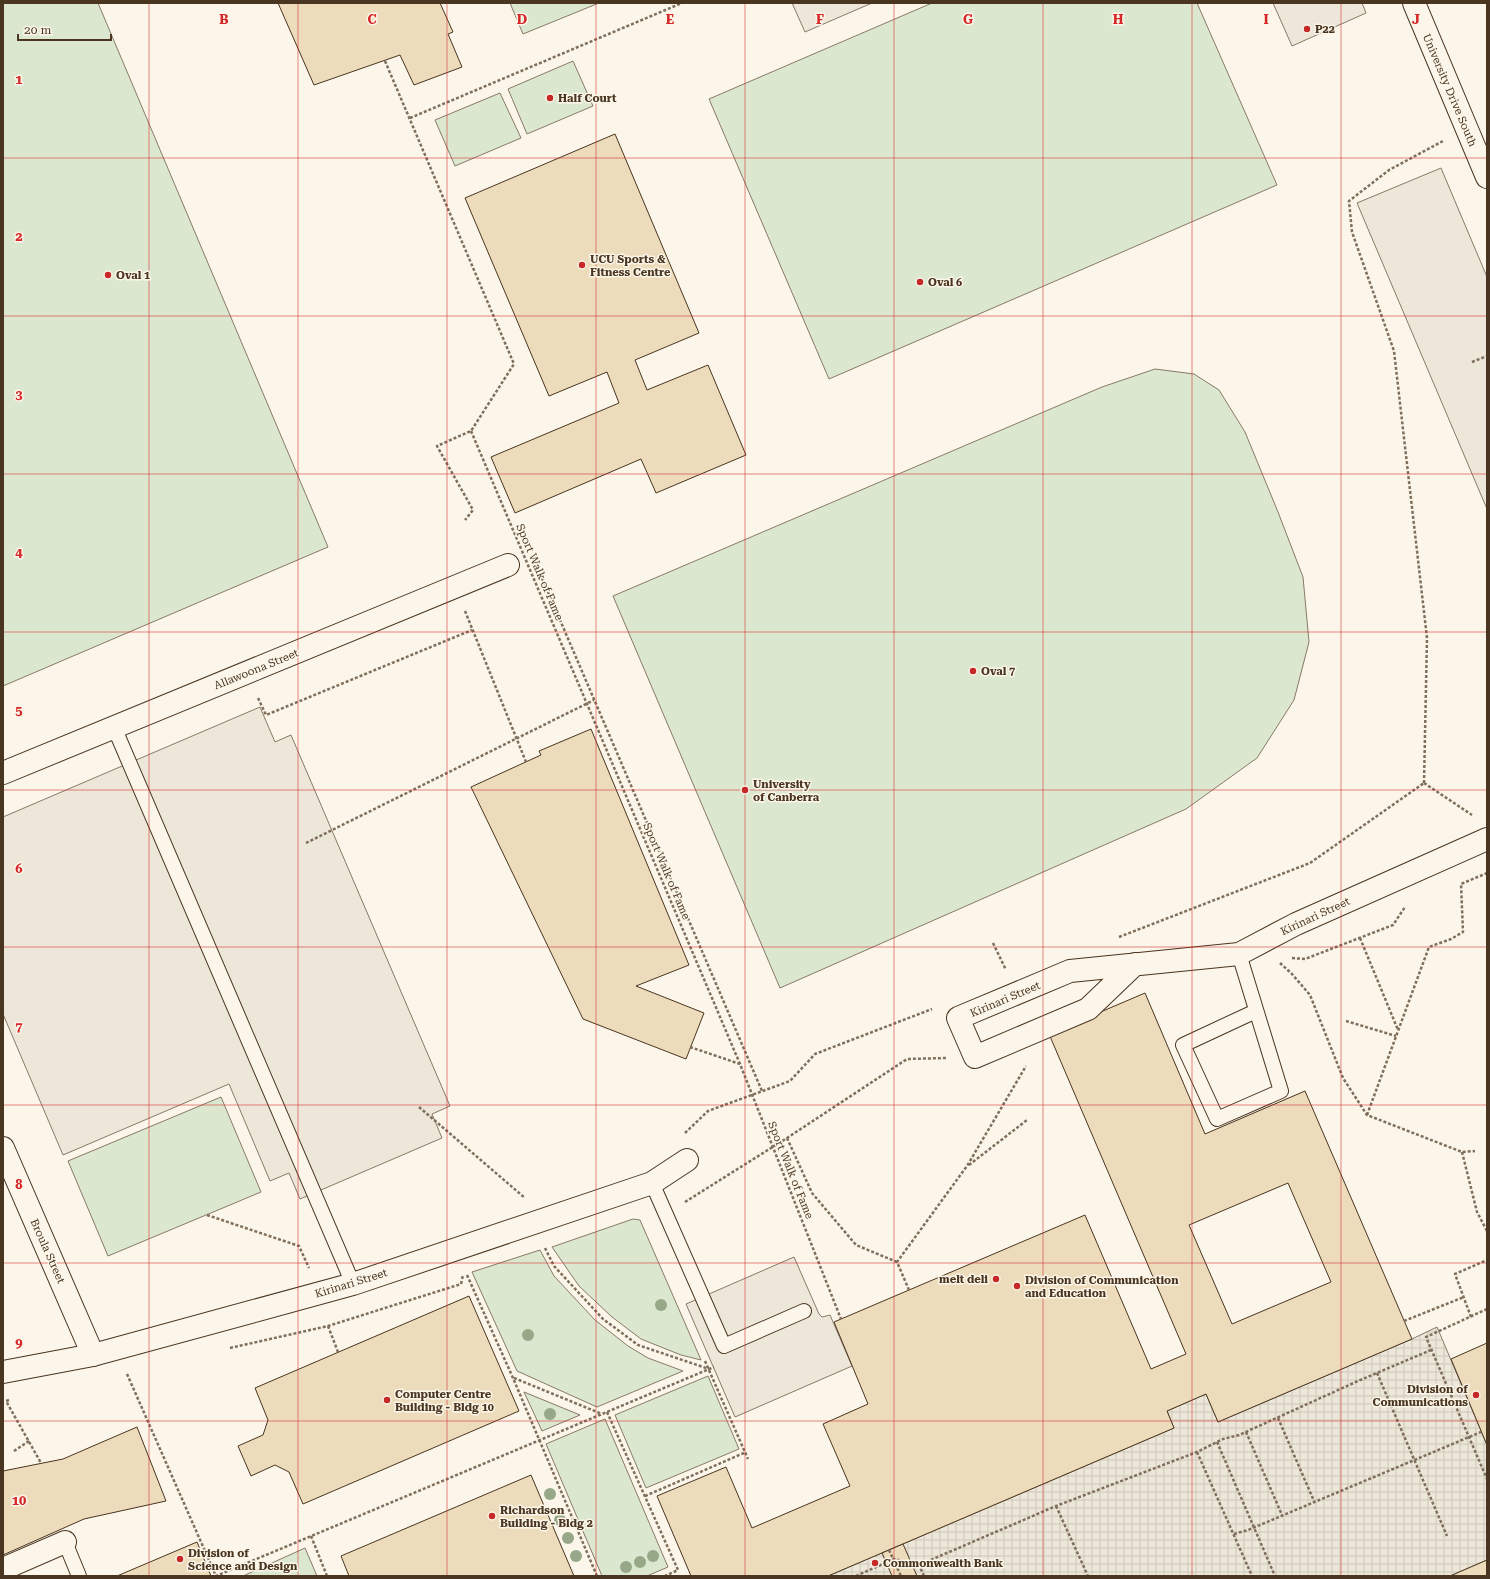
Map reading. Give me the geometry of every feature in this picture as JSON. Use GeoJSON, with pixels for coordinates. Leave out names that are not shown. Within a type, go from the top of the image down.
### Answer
{"type":"FeatureCollection","features":[{"type":"Feature","properties":{"kind":"street","name":"University Drive South"},"geometry":{"type":"LineString","coordinates":[[1414,3],[1487,177]]}},
{"type":"Feature","properties":{"kind":"street","name":"Allawoona Street"},"geometry":{"type":"LineString","coordinates":[[3,773],[508,565]]}},
{"type":"Feature","properties":{"kind":"street","name":"Kirinari Street"},"geometry":{"type":"LineString","coordinates":[[975,1057],[958,1018],[1070,971],[1239,954],[1296,924],[1487,839]]}},
{"type":"Feature","properties":{"kind":"street"},"geometry":{"type":"LineString","coordinates":[[975,1057],[1088,1009],[1135,964]]}},
{"type":"Feature","properties":{"kind":"street","name":"Broula Street"},"geometry":{"type":"LineString","coordinates":[[3,1148],[93,1355]]}},
{"type":"Feature","properties":{"kind":"street","name":"Kirinari Street"},"geometry":{"type":"LineString","coordinates":[[3,1372],[93,1355],[353,1284],[652,1183],[687,1160]]}},
{"type":"Feature","properties":{"kind":"street"},"geometry":{"type":"LineString","coordinates":[[3,1568],[65,1542]]}},
{"type":"Feature","properties":{"kind":"lane"},"geometry":{"type":"LineString","coordinates":[[114,727],[353,1284]]}},
{"type":"Feature","properties":{"kind":"lane"},"geometry":{"type":"LineString","coordinates":[[1239,954],[1281,1091],[1217,1119],[1183,1045],[1256,1011]]}},
{"type":"Feature","properties":{"kind":"lane"},"geometry":{"type":"LineString","coordinates":[[652,1183],[724,1346],[804,1311]]}},
{"type":"Feature","properties":{"kind":"lane"},"geometry":{"type":"LineString","coordinates":[[65,1542],[79,1576]]}},
{"type":"Feature","properties":{"kind":"path"},"geometry":{"type":"LineString","coordinates":[[410,118],[682,3]]}},
{"type":"Feature","properties":{"kind":"path"},"geometry":{"type":"LineString","coordinates":[[385,61],[514,364],[472,431],[437,446],[473,510],[465,520]]}},
{"type":"Feature","properties":{"kind":"path"},"geometry":{"type":"LineString","coordinates":[[1466,128],[1389,170],[1349,201],[1352,232],[1394,351],[1427,638],[1424,783],[1475,817]]}},
{"type":"Feature","properties":{"kind":"path"},"geometry":{"type":"LineString","coordinates":[[1472,362],[1487,356]]}},
{"type":"Feature","properties":{"kind":"path","name":"Sport Walk of Fame"},"geometry":{"type":"LineString","coordinates":[[472,431],[740,1064],[841,1319]]}},
{"type":"Feature","properties":{"kind":"path"},"geometry":{"type":"LineString","coordinates":[[535,563],[762,1091],[708,1111],[682,1135]]}},
{"type":"Feature","properties":{"kind":"path"},"geometry":{"type":"LineString","coordinates":[[455,587],[526,762]]}},
{"type":"Feature","properties":{"kind":"path"},"geometry":{"type":"LineString","coordinates":[[257,694],[266,715],[472,630]]}},
{"type":"Feature","properties":{"kind":"path"},"geometry":{"type":"LineString","coordinates":[[306,843],[594,700]]}},
{"type":"Feature","properties":{"kind":"path"},"geometry":{"type":"LineString","coordinates":[[1455,886],[1487,873]]}},
{"type":"Feature","properties":{"kind":"path"},"geometry":{"type":"LineString","coordinates":[[1367,1115],[1428,948],[1451,939],[1463,932],[1461,884]]}},
{"type":"Feature","properties":{"kind":"path"},"geometry":{"type":"LineString","coordinates":[[1291,958],[1305,959],[1393,925],[1404,907],[1411,904]]}},
{"type":"Feature","properties":{"kind":"path"},"geometry":{"type":"LineString","coordinates":[[1360,938],[1398,1031]]}},
{"type":"Feature","properties":{"kind":"path"},"geometry":{"type":"LineString","coordinates":[[993,943],[1007,973]]}},
{"type":"Feature","properties":{"kind":"path"},"geometry":{"type":"LineString","coordinates":[[1248,983],[1265,973],[1275,959],[1292,974],[1310,995],[1343,1078],[1367,1115],[1462,1152],[1475,1151]]}},
{"type":"Feature","properties":{"kind":"path"},"geometry":{"type":"LineString","coordinates":[[1346,1021],[1396,1036]]}},
{"type":"Feature","properties":{"kind":"path"},"geometry":{"type":"LineString","coordinates":[[690,1047],[740,1064]]}},
{"type":"Feature","properties":{"kind":"path"},"geometry":{"type":"LineString","coordinates":[[685,1202],[787,1138],[907,1059],[975,1057]]}},
{"type":"Feature","properties":{"kind":"path"},"geometry":{"type":"LineString","coordinates":[[897,1262],[967,1166],[1029,1061]]}},
{"type":"Feature","properties":{"kind":"path"},"geometry":{"type":"LineString","coordinates":[[419,1107],[525,1198]]}},
{"type":"Feature","properties":{"kind":"path"},"geometry":{"type":"LineString","coordinates":[[967,1166],[1027,1120]]}},
{"type":"Feature","properties":{"kind":"path"},"geometry":{"type":"LineString","coordinates":[[787,1138],[812,1193],[856,1245],[897,1262],[909,1290]]}},
{"type":"Feature","properties":{"kind":"path"},"geometry":{"type":"LineString","coordinates":[[1462,1152],[1477,1212],[1487,1231]]}},
{"type":"Feature","properties":{"kind":"path"},"geometry":{"type":"LineString","coordinates":[[518,1201],[532,1196]]}},
{"type":"Feature","properties":{"kind":"path"},"geometry":{"type":"LineString","coordinates":[[207,1215],[299,1246],[310,1269]]}},
{"type":"Feature","properties":{"kind":"path"},"geometry":{"type":"LineString","coordinates":[[542,1242],[554,1266],[603,1319],[638,1345],[708,1369],[748,1459]]}},
{"type":"Feature","properties":{"kind":"path"},"geometry":{"type":"LineString","coordinates":[[302,1271],[342,1260]]}},
{"type":"Feature","properties":{"kind":"path"},"geometry":{"type":"LineString","coordinates":[[1472,1317],[1455,1274],[1487,1260]]}},
{"type":"Feature","properties":{"kind":"path"},"geometry":{"type":"LineString","coordinates":[[227,1349],[328,1326],[461,1284],[463,1273]]}},
{"type":"Feature","properties":{"kind":"path"},"geometry":{"type":"LineString","coordinates":[[467,1274],[597,1576]]}},
{"type":"Feature","properties":{"kind":"path"},"geometry":{"type":"LineString","coordinates":[[1404,1321],[1464,1297]]}},
{"type":"Feature","properties":{"kind":"path"},"geometry":{"type":"LineString","coordinates":[[1487,1309],[1426,1337],[1487,1478]]}},
{"type":"Feature","properties":{"kind":"path"},"geometry":{"type":"LineString","coordinates":[[328,1326],[338,1352]]}},
{"type":"Feature","properties":{"kind":"path"},"geometry":{"type":"LineString","coordinates":[[126,1372],[216,1576],[708,1369],[714,1368],[724,1346]]}},
{"type":"Feature","properties":{"kind":"path"},"geometry":{"type":"LineString","coordinates":[[856,1576],[894,1559],[919,1565],[1056,1506],[1197,1452],[1217,1442],[1246,1432],[1431,1350]]}},
{"type":"Feature","properties":{"kind":"path"},"geometry":{"type":"LineString","coordinates":[[1377,1373],[1447,1536]]}},
{"type":"Feature","properties":{"kind":"path"},"geometry":{"type":"LineString","coordinates":[[513,1378],[602,1414]]}},
{"type":"Feature","properties":{"kind":"path"},"geometry":{"type":"LineString","coordinates":[[14,1399],[6,1401],[41,1463]]}},
{"type":"Feature","properties":{"kind":"path"},"geometry":{"type":"LineString","coordinates":[[607,1412],[678,1570],[665,1576]]}},
{"type":"Feature","properties":{"kind":"path"},"geometry":{"type":"LineString","coordinates":[[1278,1418],[1314,1501]]}},
{"type":"Feature","properties":{"kind":"path"},"geometry":{"type":"LineString","coordinates":[[1246,1432],[1282,1515]]}},
{"type":"Feature","properties":{"kind":"path"},"geometry":{"type":"LineString","coordinates":[[1234,1534],[1481,1432]]}},
{"type":"Feature","properties":{"kind":"path"},"geometry":{"type":"LineString","coordinates":[[14,1451],[29,1441]]}},
{"type":"Feature","properties":{"kind":"path"},"geometry":{"type":"LineString","coordinates":[[1217,1442],[1275,1576]]}},
{"type":"Feature","properties":{"kind":"path"},"geometry":{"type":"LineString","coordinates":[[645,1496],[744,1452]]}},
{"type":"Feature","properties":{"kind":"path"},"geometry":{"type":"LineString","coordinates":[[1197,1452],[1252,1576]]}},
{"type":"Feature","properties":{"kind":"path"},"geometry":{"type":"LineString","coordinates":[[1056,1506],[1088,1576]]}},
{"type":"Feature","properties":{"kind":"path"},"geometry":{"type":"LineString","coordinates":[[310,1536],[327,1576]]}},
{"type":"Feature","properties":{"kind":"path"},"geometry":{"type":"LineString","coordinates":[[889,1550],[901,1576]]}},
{"type":"Feature","properties":{"kind":"path"},"geometry":{"type":"LineString","coordinates":[[919,1565],[924,1576]]}},
{"type":"Feature","properties":{"kind":"green space","name":"Oval 1"},"geometry":{"type":"Polygon","coordinates":[[[3,3],[98,3],[328,547],[3,686],[3,3]]]}},
{"type":"Feature","properties":{"kind":"green space"},"geometry":{"type":"Polygon","coordinates":[[[510,3],[599,3],[523,34],[510,3]]]}},
{"type":"Feature","properties":{"kind":"green space","name":"Oval 6"},"geometry":{"type":"Polygon","coordinates":[[[932,3],[1197,3],[1277,185],[829,379],[709,99],[932,3]]]}},
{"type":"Feature","properties":{"kind":"green space","name":"Half Court"},"geometry":{"type":"Polygon","coordinates":[[[573,61],[593,106],[527,134],[508,89],[573,61]]]}},
{"type":"Feature","properties":{"kind":"green space"},"geometry":{"type":"Polygon","coordinates":[[[500,93],[521,138],[455,166],[435,120],[500,93]]]}},
{"type":"Feature","properties":{"kind":"green space","name":"Oval 7"},"geometry":{"type":"Polygon","coordinates":[[[1155,369],[1194,374],[1219,390],[1245,432],[1303,577],[1309,642],[1294,700],[1257,758],[1186,809],[780,988],[613,596],[1102,387],[1155,369]]]}},
{"type":"Feature","properties":{"kind":"green space"},"geometry":{"type":"Polygon","coordinates":[[[221,1097],[261,1192],[108,1256],[68,1161],[221,1097]]]}},
{"type":"Feature","properties":{"kind":"green space"},"geometry":{"type":"Polygon","coordinates":[[[633,1219],[640,1220],[701,1360],[681,1355],[641,1339],[612,1317],[579,1286],[552,1247],[633,1219]]]}},
{"type":"Feature","properties":{"kind":"green space"},"geometry":{"type":"Polygon","coordinates":[[[540,1250],[554,1276],[595,1320],[628,1346],[648,1358],[683,1371],[597,1407],[517,1371],[472,1272],[540,1250]]]}},
{"type":"Feature","properties":{"kind":"green space"},"geometry":{"type":"Polygon","coordinates":[[[708,1376],[739,1449],[646,1488],[615,1415],[708,1376]]]}},
{"type":"Feature","properties":{"kind":"green space"},"geometry":{"type":"Polygon","coordinates":[[[524,1392],[580,1415],[542,1431],[524,1392]]]}},
{"type":"Feature","properties":{"kind":"green space"},"geometry":{"type":"Polygon","coordinates":[[[605,1419],[668,1567],[647,1576],[602,1576],[546,1444],[605,1419]]]}},
{"type":"Feature","properties":{"kind":"green space"},"geometry":{"type":"Polygon","coordinates":[[[305,1548],[317,1576],[243,1576],[305,1548]]]}},
{"type":"Feature","properties":{"kind":"shaded area"},"geometry":{"type":"Polygon","coordinates":[[[792,3],[872,3],[805,32],[792,3]]]}},
{"type":"Feature","properties":{"kind":"shaded area","name":"P22"},"geometry":{"type":"Polygon","coordinates":[[[1273,3],[1362,3],[1366,13],[1292,46],[1273,3]]]}},
{"type":"Feature","properties":{"kind":"shaded area"},"geometry":{"type":"Polygon","coordinates":[[[1441,168],[1487,277],[1487,509],[1357,203],[1441,168]]]}},
{"type":"Feature","properties":{"kind":"shaded area"},"geometry":{"type":"Polygon","coordinates":[[[260,707],[275,742],[291,735],[450,1106],[432,1114],[442,1138],[300,1199],[289,1173],[270,1181],[229,1084],[63,1155],[3,1014],[3,817],[260,707]]]}},
{"type":"Feature","properties":{"kind":"shaded area"},"geometry":{"type":"Polygon","coordinates":[[[794,1257],[819,1314],[822,1317],[830,1315],[852,1366],[735,1417],[686,1304],[794,1257]]]}},
{"type":"Feature","properties":{"kind":"shaded area"},"geometry":{"type":"Polygon","coordinates":[[[1437,1327],[1487,1445],[1487,1560],[1450,1576],[828,1576],[1174,1428],[1167,1411],[1206,1394],[1218,1422],[1437,1327]]]}},
{"type":"Feature","properties":{"kind":"building"},"geometry":{"type":"Polygon","coordinates":[[[278,3],[440,3],[453,32],[448,34],[462,67],[414,85],[400,55],[314,85],[278,3]]]}},
{"type":"Feature","properties":{"kind":"building","name":"UCU Sports & Fitness Centre"},"geometry":{"type":"Polygon","coordinates":[[[615,134],[699,333],[635,360],[647,390],[708,365],[746,455],[656,493],[641,459],[515,513],[491,457],[619,403],[607,372],[549,396],[465,198],[615,134]]]}},
{"type":"Feature","properties":{"kind":"building"},"geometry":{"type":"Polygon","coordinates":[[[591,729],[689,965],[636,986],[704,1013],[686,1059],[583,1019],[471,787],[541,755],[539,751],[591,729]]]}},
{"type":"Feature","properties":{"kind":"building","name":"Division of Communication and Education"},"geometry":{"type":"Polygon","coordinates":[[[1145,993],[1205,1134],[1305,1091],[1412,1339],[1218,1422],[1206,1394],[1167,1411],[1174,1428],[828,1576],[691,1576],[657,1496],[726,1467],[752,1528],[850,1486],[823,1424],[868,1404],[834,1322],[1085,1215],[1151,1369],[1186,1354],[1049,1034],[1145,993]],[[1288,1183],[1189,1225],[1232,1324],[1331,1282],[1288,1183]]]}},
{"type":"Feature","properties":{"kind":"building","name":"Computer Centre Building - Bldg 10"},"geometry":{"type":"Polygon","coordinates":[[[469,1296],[519,1411],[303,1504],[289,1472],[275,1465],[251,1476],[238,1446],[263,1435],[268,1420],[255,1388],[469,1296]]]}},
{"type":"Feature","properties":{"kind":"building","name":"Division of Communications"},"geometry":{"type":"Polygon","coordinates":[[[1487,1343],[1487,1445],[1451,1359],[1487,1343]]]}},
{"type":"Feature","properties":{"kind":"building"},"geometry":{"type":"Polygon","coordinates":[[[137,1427],[166,1501],[84,1519],[3,1555],[3,1471],[63,1459],[137,1427]]]}},
{"type":"Feature","properties":{"kind":"building","name":"Richardson Building - Bldg 2"},"geometry":{"type":"Polygon","coordinates":[[[531,1475],[574,1576],[349,1576],[341,1556],[531,1475]]]}},
{"type":"Feature","properties":{"kind":"building","name":"Division of Science and Design"},"geometry":{"type":"Polygon","coordinates":[[[197,1542],[211,1576],[117,1576],[197,1542]]]}},
{"type":"Feature","properties":{"kind":"building"},"geometry":{"type":"Polygon","coordinates":[[[903,1544],[917,1576],[892,1576],[882,1553],[903,1544]]]}},
{"type":"Feature","properties":{"kind":"building"},"geometry":{"type":"Polygon","coordinates":[[[1487,1560],[1487,1576],[1450,1576],[1487,1560]]]}},
{"type":"Feature","properties":{"kind":"place","name":"P22"},"geometry":{"type":"Point","coordinates":[1307,29]}},
{"type":"Feature","properties":{"kind":"place","name":"Half Court"},"geometry":{"type":"Point","coordinates":[550,98]}},
{"type":"Feature","properties":{"kind":"place","name":"UCU Sports & Fitness Centre"},"geometry":{"type":"Point","coordinates":[582,265]}},
{"type":"Feature","properties":{"kind":"place","name":"Oval 1"},"geometry":{"type":"Point","coordinates":[108,275]}},
{"type":"Feature","properties":{"kind":"place","name":"Oval 6"},"geometry":{"type":"Point","coordinates":[920,282]}},
{"type":"Feature","properties":{"kind":"place","name":"Oval 7"},"geometry":{"type":"Point","coordinates":[973,671]}},
{"type":"Feature","properties":{"kind":"place","name":"University of Canberra"},"geometry":{"type":"Point","coordinates":[745,790]}},
{"type":"Feature","properties":{"kind":"place","name":"melt deli"},"geometry":{"type":"Point","coordinates":[996,1279]}},
{"type":"Feature","properties":{"kind":"place","name":"Division of Communication and Education"},"geometry":{"type":"Point","coordinates":[1017,1286]}},
{"type":"Feature","properties":{"kind":"place","name":"Division of Communications"},"geometry":{"type":"Point","coordinates":[1476,1395]}},
{"type":"Feature","properties":{"kind":"place","name":"Computer Centre Building - Bldg 10"},"geometry":{"type":"Point","coordinates":[387,1400]}},
{"type":"Feature","properties":{"kind":"place","name":"Richardson Building - Bldg 2"},"geometry":{"type":"Point","coordinates":[492,1516]}},
{"type":"Feature","properties":{"kind":"place","name":"Division of Science and Design"},"geometry":{"type":"Point","coordinates":[180,1559]}},
{"type":"Feature","properties":{"kind":"place","name":"Commonwealth Bank"},"geometry":{"type":"Point","coordinates":[875,1563]}}]}
